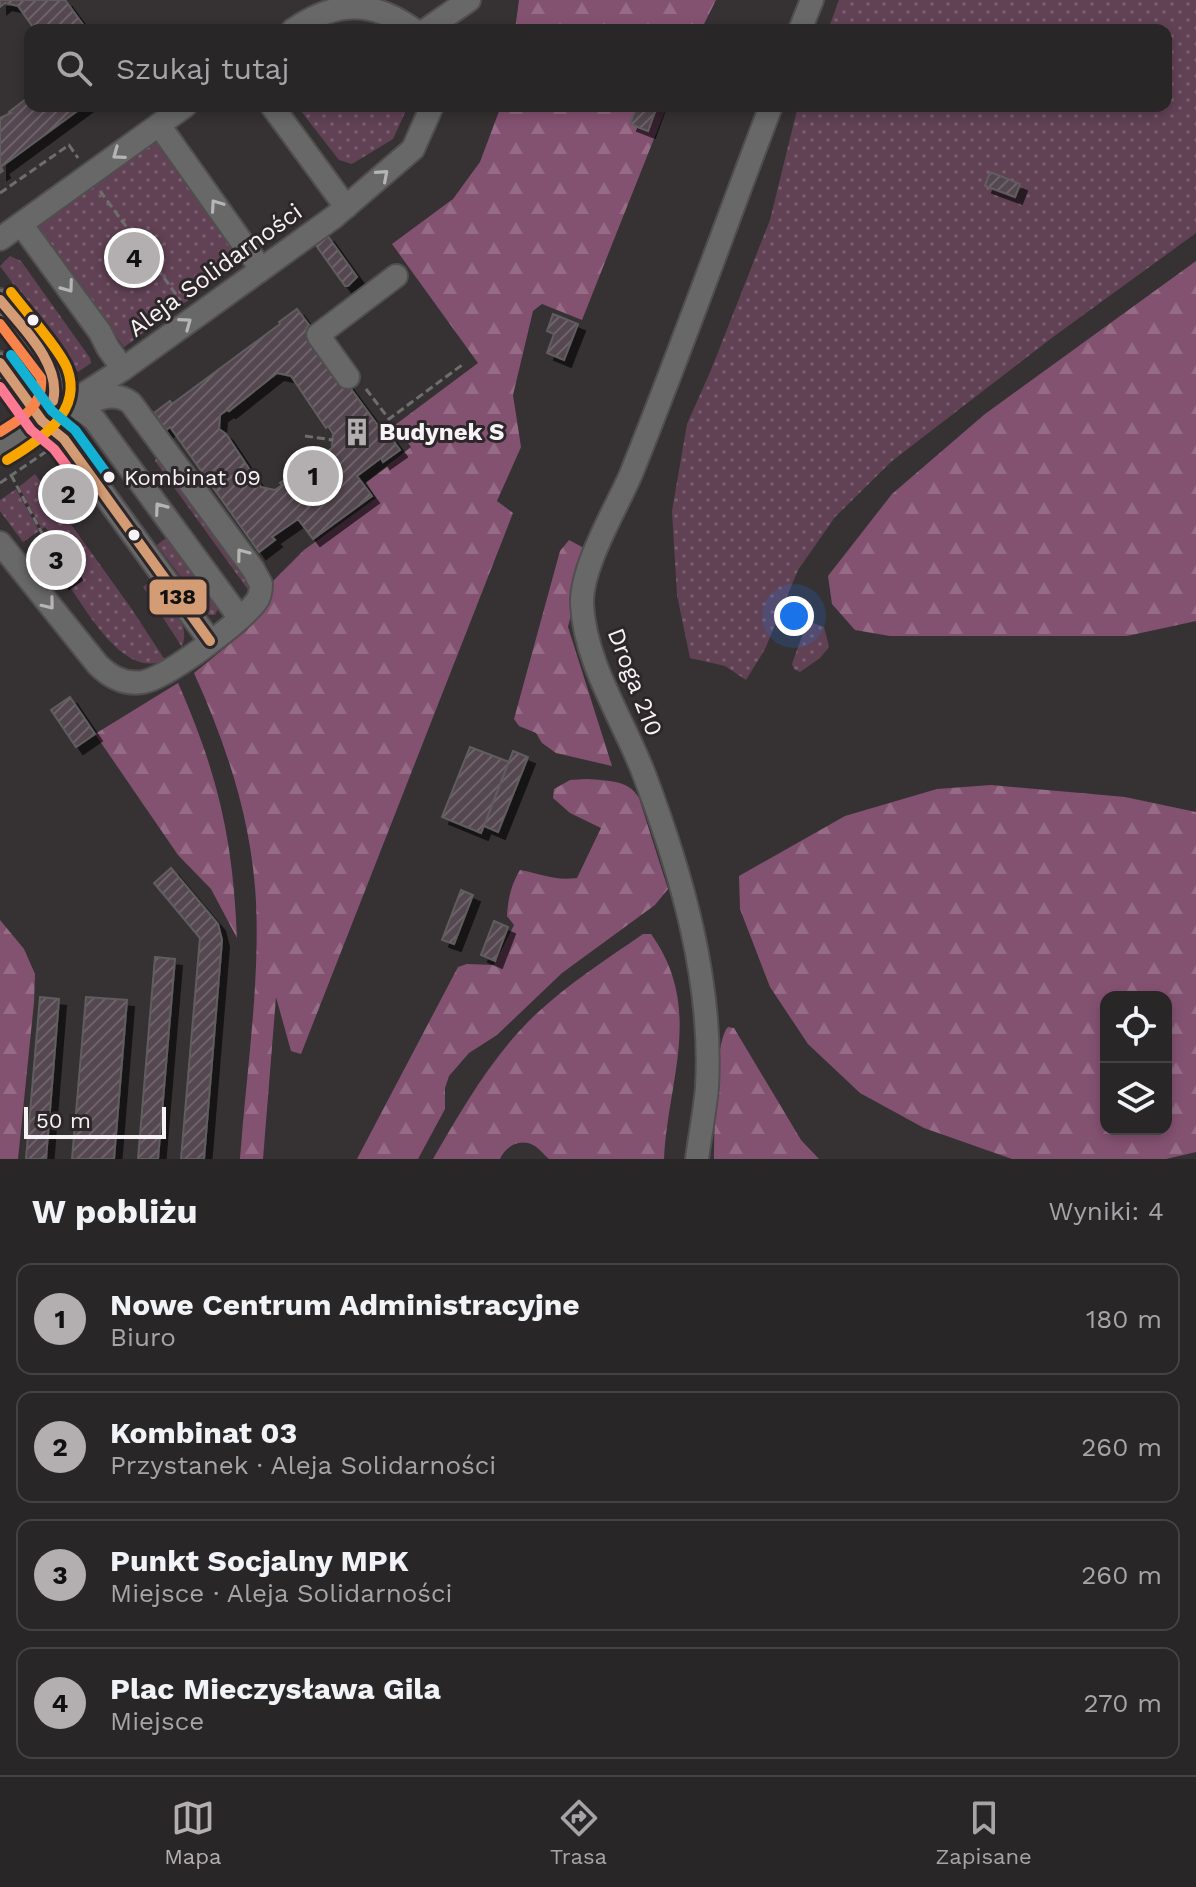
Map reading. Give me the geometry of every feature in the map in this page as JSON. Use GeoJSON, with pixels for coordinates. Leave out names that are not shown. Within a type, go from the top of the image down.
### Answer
{"type":"FeatureCollection","features":[{"type":"Feature","properties":{"kind":"street"},"geometry":{"type":"LineString","coordinates":[[435,24],[469,0]]}},
{"type":"Feature","properties":{"kind":"street"},"geometry":{"type":"LineString","coordinates":[[802,24],[812,0]]}},
{"type":"Feature","properties":{"kind":"street"},"geometry":{"type":"LineString","coordinates":[[304,24],[330,9],[364,2],[396,13],[408,24]]}},
{"type":"Feature","properties":{"kind":"street"},"geometry":{"type":"LineString","coordinates":[[0,239],[84,167],[177,112]]}},
{"type":"Feature","properties":{"kind":"street"},"geometry":{"type":"LineString","coordinates":[[276,112],[346,207]]}},
{"type":"Feature","properties":{"kind":"street","name":"Aleja Solidarności"},"geometry":{"type":"LineString","coordinates":[[0,448],[123,369],[346,207],[413,149],[429,112]]}},
{"type":"Feature","properties":{"kind":"street","name":"Droga 210"},"geometry":{"type":"LineString","coordinates":[[697,1159],[707,1087],[705,1024],[696,947],[674,862],[643,773],[588,644],[582,601],[594,553],[630,475],[769,112]]}},
{"type":"Feature","properties":{"kind":"street"},"geometry":{"type":"LineString","coordinates":[[159,125],[261,269]]}},
{"type":"Feature","properties":{"kind":"street"},"geometry":{"type":"LineString","coordinates":[[21,224],[100,332],[123,369]]}},
{"type":"Feature","properties":{"kind":"street"},"geometry":{"type":"LineString","coordinates":[[355,381],[318,335],[396,276]]}},
{"type":"Feature","properties":{"kind":"street"},"geometry":{"type":"LineString","coordinates":[[0,300],[54,373],[57,394],[42,421]]}},
{"type":"Feature","properties":{"kind":"street"},"geometry":{"type":"LineString","coordinates":[[0,363],[42,421],[64,439],[210,641]]}},
{"type":"Feature","properties":{"kind":"street"},"geometry":{"type":"LineString","coordinates":[[0,543],[98,665],[112,677],[133,683],[155,679],[175,669],[258,598],[260,580],[125,398],[106,396],[42,421]]}},
{"type":"Feature","properties":{"kind":"street"},"geometry":{"type":"LineString","coordinates":[[74,408],[85,411],[94,419],[239,617]]}},
{"type":"Feature","properties":{"kind":"path"},"geometry":{"type":"LineString","coordinates":[[0,193],[69,145],[193,318]]}},
{"type":"Feature","properties":{"kind":"path"},"geometry":{"type":"LineString","coordinates":[[355,381],[389,419],[462,365]]}},
{"type":"Feature","properties":{"kind":"path"},"geometry":{"type":"LineString","coordinates":[[305,436],[333,440]]}},
{"type":"Feature","properties":{"kind":"path"},"geometry":{"type":"LineString","coordinates":[[0,483],[51,448]]}},
{"type":"Feature","properties":{"kind":"path"},"geometry":{"type":"LineString","coordinates":[[297,453],[305,465]]}},
{"type":"Feature","properties":{"kind":"path"},"geometry":{"type":"LineString","coordinates":[[11,475],[43,535]]}},
{"type":"Feature","properties":{"kind":"shaded area"},"geometry":{"type":"Polygon","coordinates":[[[839,0],[1196,0],[1196,233],[1053,337],[892,461],[835,517],[798,570],[765,649],[746,680],[725,666],[690,658],[677,595],[672,511],[687,424],[770,220],[797,112],[1172,112],[1172,24],[830,24],[839,0]]]}},
{"type":"Feature","properties":{"kind":"shaded area"},"geometry":{"type":"Polygon","coordinates":[[[302,112],[405,112],[393,139],[352,164],[339,160],[302,112]]]}},
{"type":"Feature","properties":{"kind":"shaded area"},"geometry":{"type":"Polygon","coordinates":[[[156,140],[243,260],[124,347],[37,227],[156,140]]]}},
{"type":"Feature","properties":{"kind":"shaded area"},"geometry":{"type":"Polygon","coordinates":[[[10,256],[21,261],[90,358],[91,363],[78,372],[0,266],[10,256]]]}},
{"type":"Feature","properties":{"kind":"shaded area"},"geometry":{"type":"Polygon","coordinates":[[[158,452],[250,578],[249,591],[155,461],[158,452]]]}},
{"type":"Feature","properties":{"kind":"shaded area"},"geometry":{"type":"Polygon","coordinates":[[[35,474],[165,660],[150,664],[135,660],[121,652],[96,625],[67,583],[82,571],[76,562],[70,566],[45,527],[42,529],[19,487],[35,474]]]}},
{"type":"Feature","properties":{"kind":"shaded area"},"geometry":{"type":"Polygon","coordinates":[[[16,489],[39,531],[23,542],[0,511],[0,500],[16,489]]]}},
{"type":"Feature","properties":{"kind":"shaded area"},"geometry":{"type":"Polygon","coordinates":[[[166,538],[218,609],[215,615],[209,615],[157,545],[166,538]]]}},
{"type":"Feature","properties":{"kind":"shaded area"},"geometry":{"type":"Polygon","coordinates":[[[153,580],[181,620],[184,629],[182,647],[143,587],[153,580]]]}},
{"type":"Feature","properties":{"kind":"shaded area"},"geometry":{"type":"Polygon","coordinates":[[[813,623],[824,627],[829,647],[820,658],[800,672],[792,664],[805,628],[813,623]]]}},
{"type":"Feature","properties":{"kind":"green space"},"geometry":{"type":"Polygon","coordinates":[[[519,0],[716,0],[704,24],[516,24],[519,0]]]}},
{"type":"Feature","properties":{"kind":"green space"},"geometry":{"type":"Polygon","coordinates":[[[499,112],[665,112],[582,320],[542,304],[533,311],[513,395],[521,447],[497,501],[513,513],[301,1054],[291,1051],[276,997],[263,1159],[240,1159],[256,966],[254,872],[236,784],[194,673],[247,630],[264,590],[304,550],[376,498],[366,482],[411,447],[395,425],[478,363],[392,244],[453,199],[480,162],[499,112]]]}},
{"type":"Feature","properties":{"kind":"green space"},"geometry":{"type":"Polygon","coordinates":[[[1196,261],[1196,621],[1127,636],[890,636],[855,630],[832,604],[828,576],[892,494],[985,414],[1196,261]]]}},
{"type":"Feature","properties":{"kind":"green space"},"geometry":{"type":"Polygon","coordinates":[[[569,540],[582,547],[585,556],[568,627],[612,766],[556,753],[542,743],[536,733],[519,726],[514,719],[560,551],[569,540]]]}},
{"type":"Feature","properties":{"kind":"green space"},"geometry":{"type":"Polygon","coordinates":[[[178,683],[204,747],[221,808],[232,869],[237,938],[211,889],[178,855],[95,734],[178,683]]]}},
{"type":"Feature","properties":{"kind":"green space"},"geometry":{"type":"Polygon","coordinates":[[[570,780],[623,784],[639,798],[668,889],[655,905],[562,973],[497,1035],[469,1053],[449,1076],[445,1088],[445,1109],[418,1159],[357,1159],[458,967],[467,964],[494,965],[514,925],[507,916],[507,910],[520,870],[555,878],[577,878],[601,828],[570,813],[553,798],[554,789],[570,780]]]}},
{"type":"Feature","properties":{"kind":"green space"},"geometry":{"type":"Polygon","coordinates":[[[991,785],[1125,797],[1196,812],[1196,1152],[1166,1159],[1012,1159],[924,1128],[860,1093],[808,1044],[770,987],[740,909],[739,876],[845,816],[937,789],[991,785]]]}},
{"type":"Feature","properties":{"kind":"green space"},"geometry":{"type":"Polygon","coordinates":[[[0,920],[24,949],[35,974],[18,1159],[0,1159],[0,920]]]}},
{"type":"Feature","properties":{"kind":"green space"},"geometry":{"type":"Polygon","coordinates":[[[643,934],[651,934],[667,962],[676,989],[679,1017],[679,1044],[664,1159],[549,1159],[535,1146],[518,1143],[509,1147],[500,1159],[433,1159],[479,1083],[505,1047],[561,993],[643,934]]]}},
{"type":"Feature","properties":{"kind":"green space"},"geometry":{"type":"Polygon","coordinates":[[[728,1027],[734,1028],[801,1140],[819,1159],[714,1159],[718,1068],[723,1036],[728,1027]]]}},
{"type":"Feature","properties":{"kind":"building"},"geometry":{"type":"Polygon","coordinates":[[[0,0],[65,0],[83,24],[31,24],[18,6],[5,3],[0,7],[0,0]]]}},
{"type":"Feature","properties":{"kind":"building"},"geometry":{"type":"Polygon","coordinates":[[[24,101],[24,112],[76,112],[1,167],[3,171],[0,173],[0,118],[24,101]]]}},
{"type":"Feature","properties":{"kind":"building"},"geometry":{"type":"Polygon","coordinates":[[[635,112],[655,112],[648,131],[630,124],[635,112]]]}},
{"type":"Feature","properties":{"kind":"building"},"geometry":{"type":"Polygon","coordinates":[[[990,172],[1020,184],[1015,197],[985,186],[990,172]]]}},
{"type":"Feature","properties":{"kind":"building"},"geometry":{"type":"Polygon","coordinates":[[[327,235],[357,277],[348,286],[315,244],[327,235]]]}},
{"type":"Feature","properties":{"kind":"building","name":"Budynek S"},"geometry":{"type":"Polygon","coordinates":[[[297,309],[309,325],[306,328],[385,435],[388,433],[400,450],[383,462],[381,458],[357,476],[372,496],[313,539],[298,519],[272,537],[275,540],[259,552],[170,427],[166,430],[154,413],[170,401],[172,404],[297,309]],[[277,373],[220,415],[219,429],[226,434],[261,487],[275,490],[282,485],[280,483],[332,448],[333,434],[291,376],[277,373]]]}},
{"type":"Feature","properties":{"kind":"building"},"geometry":{"type":"Polygon","coordinates":[[[553,314],[578,324],[564,360],[547,353],[554,334],[547,331],[553,314]]]}},
{"type":"Feature","properties":{"kind":"building"},"geometry":{"type":"Polygon","coordinates":[[[51,535],[75,573],[62,582],[42,553],[39,555],[34,547],[51,535]]]}},
{"type":"Feature","properties":{"kind":"building"},"geometry":{"type":"Polygon","coordinates":[[[70,697],[95,734],[76,747],[51,710],[70,697]]]}},
{"type":"Feature","properties":{"kind":"building"},"geometry":{"type":"Polygon","coordinates":[[[470,747],[509,762],[481,833],[442,817],[470,747]]]}},
{"type":"Feature","properties":{"kind":"building"},"geometry":{"type":"Polygon","coordinates":[[[513,751],[528,757],[498,832],[484,826],[513,751]]]}},
{"type":"Feature","properties":{"kind":"building"},"geometry":{"type":"Polygon","coordinates":[[[171,868],[218,924],[222,940],[204,1159],[181,1159],[200,938],[154,883],[171,868]]]}},
{"type":"Feature","properties":{"kind":"building"},"geometry":{"type":"Polygon","coordinates":[[[461,890],[473,895],[454,944],[442,940],[461,890]]]}},
{"type":"Feature","properties":{"kind":"building"},"geometry":{"type":"Polygon","coordinates":[[[494,921],[508,927],[495,961],[481,955],[494,921]]]}},
{"type":"Feature","properties":{"kind":"building"},"geometry":{"type":"Polygon","coordinates":[[[155,957],[175,959],[158,1159],[138,1159],[155,957]]]}},
{"type":"Feature","properties":{"kind":"building"},"geometry":{"type":"Polygon","coordinates":[[[40,997],[59,999],[46,1159],[26,1159],[40,997]]]}},
{"type":"Feature","properties":{"kind":"building"},"geometry":{"type":"Polygon","coordinates":[[[86,997],[127,1000],[114,1159],[72,1159],[86,997]]]}},
{"type":"Feature","properties":{"kind":"transit line"},"geometry":{"type":"LineString","coordinates":[[7,460],[45,434],[55,423],[64,411],[71,384],[67,368],[57,351],[11,292]]}},
{"type":"Feature","properties":{"kind":"transit line","name":"138"},"geometry":{"type":"LineString","coordinates":[[0,300],[46,360],[54,387],[53,401]]}},
{"type":"Feature","properties":{"kind":"transit line"},"geometry":{"type":"LineString","coordinates":[[0,324],[41,378],[39,396],[30,411],[0,432]]}},
{"type":"Feature","properties":{"kind":"transit line"},"geometry":{"type":"LineString","coordinates":[[11,355],[52,411],[75,430],[109,477]]}},
{"type":"Feature","properties":{"kind":"transit line","name":"138"},"geometry":{"type":"LineString","coordinates":[[0,363],[42,421],[64,439],[210,641]]}},
{"type":"Feature","properties":{"kind":"transit line"},"geometry":{"type":"LineString","coordinates":[[0,387],[31,430],[54,449],[87,493]]}},
{"type":"Feature","properties":{"kind":"place","name":"Plac Mieczysława Gila"},"geometry":{"type":"Point","coordinates":[134,258]}},
{"type":"Feature","properties":{"kind":"place","name":"Budynek S"},"geometry":{"type":"Point","coordinates":[357,432]}},
{"type":"Feature","properties":{"kind":"place","name":"Nowe Centrum Administracyjne"},"geometry":{"type":"Point","coordinates":[313,476]}},
{"type":"Feature","properties":{"kind":"place","name":"Kombinat 09"},"geometry":{"type":"Point","coordinates":[109,477]}},
{"type":"Feature","properties":{"kind":"place","name":"Kombinat 03"},"geometry":{"type":"Point","coordinates":[68,494]}},
{"type":"Feature","properties":{"kind":"place","name":"Punkt Socjalny MPK"},"geometry":{"type":"Point","coordinates":[56,560]}}]}
